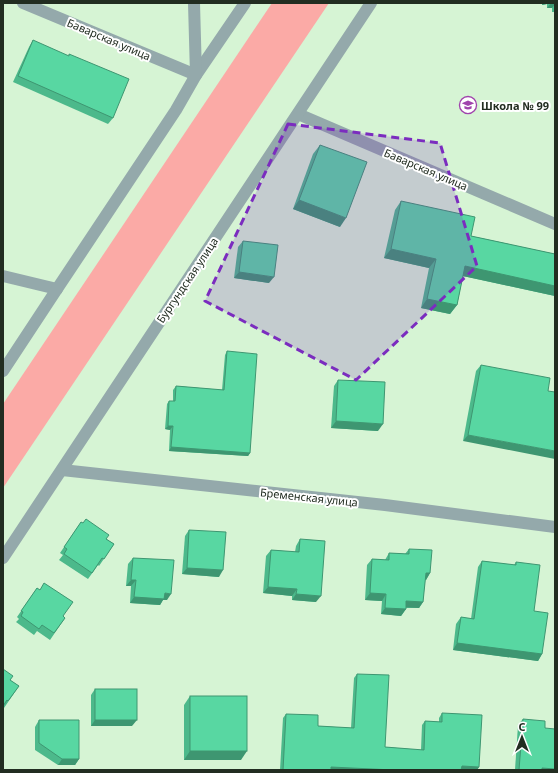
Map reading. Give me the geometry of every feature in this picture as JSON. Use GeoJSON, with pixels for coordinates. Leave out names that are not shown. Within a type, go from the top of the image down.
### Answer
{"type":"FeatureCollection","features":[{"type":"Feature","properties":{"kind":"street","name":"Баварская улица"},"geometry":{"type":"LineString","coordinates":[[23,3],[196,75]]}},
{"type":"Feature","properties":{"kind":"street"},"geometry":{"type":"LineString","coordinates":[[194,3],[196,75]]}},
{"type":"Feature","properties":{"kind":"street"},"geometry":{"type":"LineString","coordinates":[[3,371],[176,110],[196,75],[245,3]]}},
{"type":"Feature","properties":{"kind":"street","name":"Бургундская улица"},"geometry":{"type":"LineString","coordinates":[[3,558],[371,3]]}},
{"type":"Feature","properties":{"kind":"street","name":"Баварская улица"},"geometry":{"type":"LineString","coordinates":[[298,114],[555,224]]}},
{"type":"Feature","properties":{"kind":"street"},"geometry":{"type":"LineString","coordinates":[[3,276],[57,288]]}},
{"type":"Feature","properties":{"kind":"street","name":"Бременская улица"},"geometry":{"type":"LineString","coordinates":[[62,470],[386,505],[555,527]]}},
{"type":"Feature","properties":{"kind":"highlighted area"},"geometry":{"type":"Polygon","coordinates":[[[288,124],[440,143],[477,266],[356,380],[205,301],[288,124]]]}},
{"type":"Feature","properties":{"kind":"shaded area"},"geometry":{"type":"Polygon","coordinates":[[[272,3],[329,3],[3,488],[3,404],[272,3]]]}},
{"type":"Feature","properties":{"kind":"building"},"geometry":{"type":"Polygon","coordinates":[[[33,40],[69,56],[69,54],[129,79],[113,118],[18,76],[33,40]]]}},
{"type":"Feature","properties":{"kind":"building"},"geometry":{"type":"Polygon","coordinates":[[[320,145],[367,162],[346,218],[299,200],[320,145]]]}},
{"type":"Feature","properties":{"kind":"building"},"geometry":{"type":"Polygon","coordinates":[[[401,201],[475,217],[471,236],[555,254],[555,286],[465,266],[457,305],[427,299],[436,259],[391,249],[401,201]]]}},
{"type":"Feature","properties":{"kind":"building"},"geometry":{"type":"Polygon","coordinates":[[[243,241],[278,245],[274,277],[239,272],[243,241]]]}},
{"type":"Feature","properties":{"kind":"building"},"geometry":{"type":"Polygon","coordinates":[[[227,351],[257,354],[250,453],[171,447],[173,426],[168,426],[169,401],[175,401],[176,386],[224,390],[227,351]]]}},
{"type":"Feature","properties":{"kind":"building"},"geometry":{"type":"Polygon","coordinates":[[[481,365],[550,378],[548,391],[555,392],[555,451],[468,435],[481,365]]]}},
{"type":"Feature","properties":{"kind":"building"},"geometry":{"type":"Polygon","coordinates":[[[338,380],[385,382],[383,424],[336,421],[338,380]]]}},
{"type":"Feature","properties":{"kind":"building"},"geometry":{"type":"Polygon","coordinates":[[[86,519],[109,535],[106,539],[114,544],[92,573],[64,554],[67,549],[64,547],[81,522],[83,523],[86,519]]]}},
{"type":"Feature","properties":{"kind":"building"},"geometry":{"type":"Polygon","coordinates":[[[189,530],[226,532],[223,570],[187,568],[189,530]]]}},
{"type":"Feature","properties":{"kind":"building"},"geometry":{"type":"Polygon","coordinates":[[[300,539],[325,541],[321,596],[296,594],[297,589],[268,587],[271,550],[299,552],[300,539]]]}},
{"type":"Feature","properties":{"kind":"building"},"geometry":{"type":"Polygon","coordinates":[[[409,549],[432,550],[430,573],[426,573],[423,602],[406,601],[406,609],[385,608],[386,594],[370,593],[372,559],[389,560],[389,553],[409,554],[409,549]]]}},
{"type":"Feature","properties":{"kind":"building"},"geometry":{"type":"Polygon","coordinates":[[[133,558],[174,560],[171,594],[165,593],[164,599],[134,597],[136,580],[131,580],[133,558]]]}},
{"type":"Feature","properties":{"kind":"building"},"geometry":{"type":"Polygon","coordinates":[[[482,561],[516,565],[516,562],[540,565],[534,611],[548,613],[542,654],[457,643],[461,617],[474,619],[482,561]]]}},
{"type":"Feature","properties":{"kind":"building"},"geometry":{"type":"Polygon","coordinates":[[[44,583],[73,602],[63,616],[65,618],[54,633],[42,625],[39,629],[21,616],[23,612],[21,611],[37,588],[40,590],[44,583]]]}},
{"type":"Feature","properties":{"kind":"building"},"geometry":{"type":"Polygon","coordinates":[[[3,669],[13,676],[10,680],[19,686],[3,706],[3,669]]]}},
{"type":"Feature","properties":{"kind":"building"},"geometry":{"type":"Polygon","coordinates":[[[357,674],[389,675],[385,747],[424,750],[425,721],[442,722],[442,713],[482,715],[479,767],[462,766],[461,770],[393,770],[331,767],[331,770],[283,770],[286,714],[318,715],[318,726],[354,728],[357,674]]]}},
{"type":"Feature","properties":{"kind":"building"},"geometry":{"type":"Polygon","coordinates":[[[95,689],[137,689],[137,720],[95,720],[95,689]]]}},
{"type":"Feature","properties":{"kind":"building"},"geometry":{"type":"Polygon","coordinates":[[[190,696],[247,696],[247,751],[190,751],[190,696]]]}},
{"type":"Feature","properties":{"kind":"building"},"geometry":{"type":"Polygon","coordinates":[[[523,719],[545,721],[545,728],[555,729],[555,769],[542,768],[542,770],[519,770],[523,719]]]}},
{"type":"Feature","properties":{"kind":"building"},"geometry":{"type":"Polygon","coordinates":[[[39,720],[79,720],[79,759],[62,759],[39,743],[39,720]]]}},
{"type":"Feature","properties":{"kind":"place","name":"Школа № 99"},"geometry":{"type":"Point","coordinates":[468,105]}}]}
